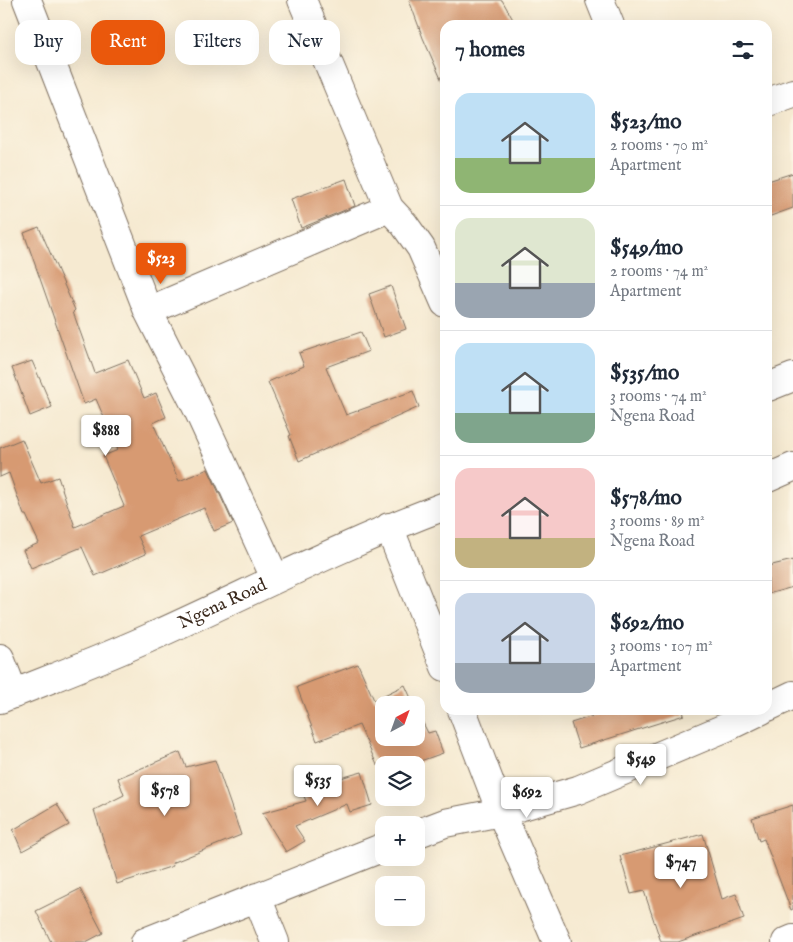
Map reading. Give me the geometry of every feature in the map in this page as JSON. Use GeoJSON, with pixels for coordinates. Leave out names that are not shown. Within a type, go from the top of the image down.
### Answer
{"type":"FeatureCollection","features":[{"type":"Feature","properties":{"kind":"street"},"geometry":{"type":"LineString","coordinates":[[27,0],[148,310],[198,410],[275,578]]}},
{"type":"Feature","properties":{"kind":"street"},"geometry":{"type":"LineString","coordinates":[[302,0],[389,208],[404,224],[421,248],[440,292]]}},
{"type":"Feature","properties":{"kind":"street"},"geometry":{"type":"LineString","coordinates":[[600,0],[608,20]]}},
{"type":"Feature","properties":{"kind":"street"},"geometry":{"type":"LineString","coordinates":[[772,101],[793,93]]}},
{"type":"Feature","properties":{"kind":"street"},"geometry":{"type":"LineString","coordinates":[[148,310],[389,208]]}},
{"type":"Feature","properties":{"kind":"street"},"geometry":{"type":"LineString","coordinates":[[772,385],[793,377]]}},
{"type":"Feature","properties":{"kind":"street"},"geometry":{"type":"LineString","coordinates":[[772,476],[793,467]]}},
{"type":"Feature","properties":{"kind":"street","name":"Ngena Road"},"geometry":{"type":"LineString","coordinates":[[7,697],[156,635],[275,578],[389,527],[440,508]]}},
{"type":"Feature","properties":{"kind":"street"},"geometry":{"type":"LineString","coordinates":[[389,527],[436,619],[440,640]]}},
{"type":"Feature","properties":{"kind":"street"},"geometry":{"type":"LineString","coordinates":[[0,658],[7,697]]}},
{"type":"Feature","properties":{"kind":"street"},"geometry":{"type":"LineString","coordinates":[[772,706],[793,695]]}},
{"type":"Feature","properties":{"kind":"street"},"geometry":{"type":"LineString","coordinates":[[464,715],[501,812],[557,942]]}},
{"type":"Feature","properties":{"kind":"street"},"geometry":{"type":"LineString","coordinates":[[425,831],[445,823],[501,812],[578,790],[752,715]]}},
{"type":"Feature","properties":{"kind":"street"},"geometry":{"type":"LineString","coordinates":[[145,942],[375,851]]}},
{"type":"Feature","properties":{"kind":"street"},"geometry":{"type":"LineString","coordinates":[[257,897],[274,942]]}},
{"type":"Feature","properties":{"kind":"street"},"geometry":{"type":"LineString","coordinates":[[786,942],[793,939]]}},
{"type":"Feature","properties":{"kind":"building"},"geometry":{"type":"Polygon","coordinates":[[[409,0],[502,0],[513,20],[440,20],[440,77],[409,0]]]}},
{"type":"Feature","properties":{"kind":"building"},"geometry":{"type":"Polygon","coordinates":[[[793,173],[793,208],[772,216],[772,180],[793,173]]]}},
{"type":"Feature","properties":{"kind":"building"},"geometry":{"type":"Polygon","coordinates":[[[346,179],[355,206],[301,228],[291,199],[346,179]]]}},
{"type":"Feature","properties":{"kind":"building"},"geometry":{"type":"Polygon","coordinates":[[[39,227],[75,310],[73,312],[95,373],[128,360],[144,398],[156,393],[166,417],[153,423],[179,481],[208,469],[233,523],[214,531],[204,508],[138,536],[146,554],[95,576],[82,547],[31,568],[23,550],[39,543],[26,515],[24,515],[9,473],[0,477],[0,448],[22,439],[41,483],[58,477],[75,527],[124,506],[103,456],[118,450],[96,399],[84,404],[24,233],[39,227]]]}},
{"type":"Feature","properties":{"kind":"building"},"geometry":{"type":"Polygon","coordinates":[[[391,286],[406,329],[384,337],[369,294],[391,286]]]}},
{"type":"Feature","properties":{"kind":"building"},"geometry":{"type":"Polygon","coordinates":[[[361,332],[369,351],[326,367],[346,415],[413,391],[419,407],[299,461],[289,436],[291,435],[268,382],[304,366],[299,353],[361,332]]]}},
{"type":"Feature","properties":{"kind":"building"},"geometry":{"type":"Polygon","coordinates":[[[32,361],[52,407],[30,416],[12,368],[32,361]]]}},
{"type":"Feature","properties":{"kind":"building"},"geometry":{"type":"Polygon","coordinates":[[[793,560],[793,587],[772,593],[772,565],[793,560]]]}},
{"type":"Feature","properties":{"kind":"building"},"geometry":{"type":"Polygon","coordinates":[[[358,664],[375,700],[375,746],[425,746],[425,727],[428,733],[435,731],[443,753],[425,759],[425,756],[375,756],[375,761],[359,725],[317,741],[297,687],[358,664]]]}},
{"type":"Feature","properties":{"kind":"building"},"geometry":{"type":"Polygon","coordinates":[[[405,685],[410,696],[382,696],[405,685]]]}},
{"type":"Feature","properties":{"kind":"building"},"geometry":{"type":"Polygon","coordinates":[[[596,715],[684,715],[579,748],[571,723],[596,715]]]}},
{"type":"Feature","properties":{"kind":"building"},"geometry":{"type":"Polygon","coordinates":[[[180,752],[186,767],[215,760],[241,835],[172,863],[173,866],[117,884],[94,810],[124,795],[118,778],[180,752]]]}},
{"type":"Feature","properties":{"kind":"building"},"geometry":{"type":"Polygon","coordinates":[[[362,772],[372,805],[350,812],[347,804],[295,826],[305,841],[286,852],[262,813],[306,801],[301,789],[362,772]]]}},
{"type":"Feature","properties":{"kind":"building"},"geometry":{"type":"Polygon","coordinates":[[[57,804],[69,825],[22,851],[13,830],[57,804]]]}},
{"type":"Feature","properties":{"kind":"building"},"geometry":{"type":"Polygon","coordinates":[[[793,805],[793,909],[791,910],[764,839],[759,841],[752,818],[793,805]]]}},
{"type":"Feature","properties":{"kind":"building"},"geometry":{"type":"Polygon","coordinates":[[[703,834],[722,899],[736,894],[744,919],[678,942],[661,942],[644,891],[631,894],[620,856],[703,834]]]}},
{"type":"Feature","properties":{"kind":"building"},"geometry":{"type":"Polygon","coordinates":[[[80,889],[103,933],[86,942],[51,942],[36,911],[80,889]]]}}]}
